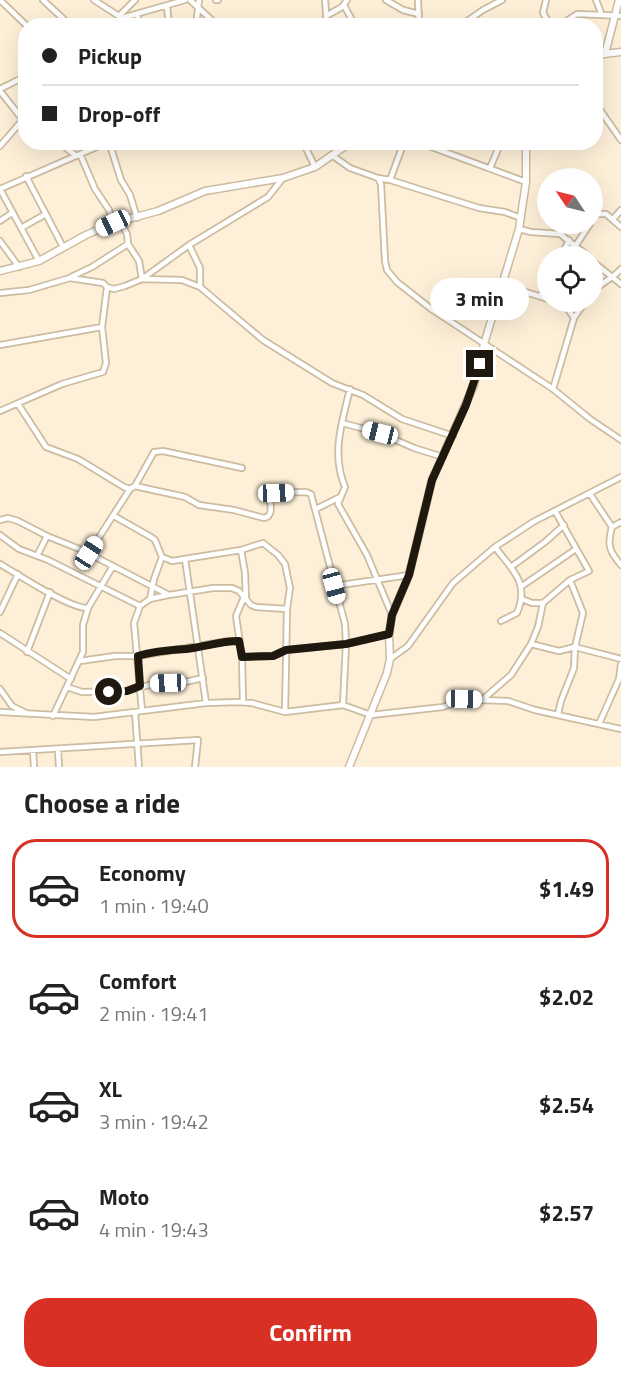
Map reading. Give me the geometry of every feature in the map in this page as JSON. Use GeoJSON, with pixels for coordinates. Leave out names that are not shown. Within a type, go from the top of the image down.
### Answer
{"type":"FeatureCollection","features":[{"type":"Feature","properties":{"kind":"street"},"geometry":{"type":"LineString","coordinates":[[0,0],[19,18]]}},
{"type":"Feature","properties":{"kind":"street"},"geometry":{"type":"LineString","coordinates":[[43,0],[62,18]]}},
{"type":"Feature","properties":{"kind":"street"},"geometry":{"type":"LineString","coordinates":[[94,0],[121,17],[184,0]]}},
{"type":"Feature","properties":{"kind":"street"},"geometry":{"type":"LineString","coordinates":[[121,17],[135,0]]}},
{"type":"Feature","properties":{"kind":"street"},"geometry":{"type":"LineString","coordinates":[[190,0],[208,18]]}},
{"type":"Feature","properties":{"kind":"street"},"geometry":{"type":"LineString","coordinates":[[198,18],[199,0]]}},
{"type":"Feature","properties":{"kind":"street"},"geometry":{"type":"LineString","coordinates":[[325,0],[326,16],[344,5],[347,0]]}},
{"type":"Feature","properties":{"kind":"street"},"geometry":{"type":"LineString","coordinates":[[386,0],[403,10],[419,14]]}},
{"type":"Feature","properties":{"kind":"street"},"geometry":{"type":"LineString","coordinates":[[418,0],[419,18]]}},
{"type":"Feature","properties":{"kind":"street"},"geometry":{"type":"LineString","coordinates":[[472,18],[502,0]]}},
{"type":"Feature","properties":{"kind":"street"},"geometry":{"type":"LineString","coordinates":[[546,18],[543,13],[547,0]]}},
{"type":"Feature","properties":{"kind":"street"},"geometry":{"type":"LineString","coordinates":[[596,0],[602,15]]}},
{"type":"Feature","properties":{"kind":"street"},"geometry":{"type":"LineString","coordinates":[[619,0],[619,16],[605,54],[621,52]]}},
{"type":"Feature","properties":{"kind":"street"},"geometry":{"type":"LineString","coordinates":[[344,5],[351,18]]}},
{"type":"Feature","properties":{"kind":"street"},"geometry":{"type":"LineString","coordinates":[[167,6],[168,18]]}},
{"type":"Feature","properties":{"kind":"street"},"geometry":{"type":"LineString","coordinates":[[136,14],[137,18]]}},
{"type":"Feature","properties":{"kind":"street"},"geometry":{"type":"LineString","coordinates":[[571,18],[577,14],[619,16]]}},
{"type":"Feature","properties":{"kind":"street"},"geometry":{"type":"LineString","coordinates":[[18,80],[0,90],[18,111]]}},
{"type":"Feature","properties":{"kind":"street"},"geometry":{"type":"LineString","coordinates":[[603,114],[621,140]]}},
{"type":"Feature","properties":{"kind":"street"},"geometry":{"type":"LineString","coordinates":[[0,146],[18,125]]}},
{"type":"Feature","properties":{"kind":"street"},"geometry":{"type":"LineString","coordinates":[[0,132],[6,138]]}},
{"type":"Feature","properties":{"kind":"street"},"geometry":{"type":"LineString","coordinates":[[71,150],[78,155],[95,189],[127,234],[128,244],[139,261],[142,279]]}},
{"type":"Feature","properties":{"kind":"street"},"geometry":{"type":"LineString","coordinates":[[39,261],[0,189],[90,150]]}},
{"type":"Feature","properties":{"kind":"street"},"geometry":{"type":"LineString","coordinates":[[112,150],[136,218]]}},
{"type":"Feature","properties":{"kind":"street"},"geometry":{"type":"LineString","coordinates":[[307,150],[315,167]]}},
{"type":"Feature","properties":{"kind":"street"},"geometry":{"type":"LineString","coordinates":[[0,270],[39,261],[117,222],[136,218],[205,191],[283,178],[315,167],[341,150]]}},
{"type":"Feature","properties":{"kind":"street"},"geometry":{"type":"LineString","coordinates":[[390,180],[401,150]]}},
{"type":"Feature","properties":{"kind":"street"},"geometry":{"type":"LineString","coordinates":[[440,150],[526,182]]}},
{"type":"Feature","properties":{"kind":"street"},"geometry":{"type":"LineString","coordinates":[[490,168],[498,150]]}},
{"type":"Feature","properties":{"kind":"street"},"geometry":{"type":"LineString","coordinates":[[349,767],[371,715],[390,659],[389,634],[392,615],[409,575],[432,480],[474,385],[519,229],[526,182],[526,150]]}},
{"type":"Feature","properties":{"kind":"street"},"geometry":{"type":"LineString","coordinates":[[333,156],[350,168],[378,178],[479,208],[505,212],[522,218]]}},
{"type":"Feature","properties":{"kind":"street"},"geometry":{"type":"LineString","coordinates":[[26,177],[63,247]]}},
{"type":"Feature","properties":{"kind":"street"},"geometry":{"type":"LineString","coordinates":[[70,278],[103,283],[114,289],[142,279],[189,245],[268,197],[283,178]]}},
{"type":"Feature","properties":{"kind":"street"},"geometry":{"type":"LineString","coordinates":[[378,178],[383,191],[383,243],[387,270],[397,282],[422,302],[553,389],[621,440]]}},
{"type":"Feature","properties":{"kind":"street"},"geometry":{"type":"LineString","coordinates":[[613,219],[621,210]]}},
{"type":"Feature","properties":{"kind":"street"},"geometry":{"type":"LineString","coordinates":[[0,221],[12,213]]}},
{"type":"Feature","properties":{"kind":"street"},"geometry":{"type":"LineString","coordinates":[[21,228],[46,214]]}},
{"type":"Feature","properties":{"kind":"street"},"geometry":{"type":"LineString","coordinates":[[603,214],[613,219],[621,227]]}},
{"type":"Feature","properties":{"kind":"street"},"geometry":{"type":"LineString","coordinates":[[519,229],[554,233],[576,245],[583,234]]}},
{"type":"Feature","properties":{"kind":"street"},"geometry":{"type":"LineString","coordinates":[[566,246],[569,240]]}},
{"type":"Feature","properties":{"kind":"street"},"geometry":{"type":"LineString","coordinates":[[0,241],[19,267]]}},
{"type":"Feature","properties":{"kind":"street"},"geometry":{"type":"LineString","coordinates":[[0,293],[29,290],[80,275],[128,244]]}},
{"type":"Feature","properties":{"kind":"street"},"geometry":{"type":"LineString","coordinates":[[189,245],[200,268],[200,286]]}},
{"type":"Feature","properties":{"kind":"street"},"geometry":{"type":"LineString","coordinates":[[603,283],[612,279],[621,269]]}},
{"type":"Feature","properties":{"kind":"street"},"geometry":{"type":"LineString","coordinates":[[603,271],[621,285]]}},
{"type":"Feature","properties":{"kind":"street"},"geometry":{"type":"LineString","coordinates":[[142,279],[182,280],[200,286],[263,340],[332,383],[350,389],[402,419],[453,436]]}},
{"type":"Feature","properties":{"kind":"street"},"geometry":{"type":"LineString","coordinates":[[502,285],[537,295]]}},
{"type":"Feature","properties":{"kind":"street"},"geometry":{"type":"LineString","coordinates":[[0,411],[62,384],[103,372],[106,363],[102,327],[107,287]]}},
{"type":"Feature","properties":{"kind":"street"},"geometry":{"type":"LineString","coordinates":[[570,312],[574,318]]}},
{"type":"Feature","properties":{"kind":"street"},"geometry":{"type":"LineString","coordinates":[[553,389],[574,318],[578,312]]}},
{"type":"Feature","properties":{"kind":"street"},"geometry":{"type":"LineString","coordinates":[[0,345],[102,327]]}},
{"type":"Feature","properties":{"kind":"street"},"geometry":{"type":"LineString","coordinates":[[350,389],[338,445],[340,475],[345,487],[339,506],[368,555],[392,615]]}},
{"type":"Feature","properties":{"kind":"street"},"geometry":{"type":"LineString","coordinates":[[18,404],[46,447],[78,459],[124,488],[185,497],[199,506],[234,510],[264,518],[269,517],[271,513],[270,497],[273,493],[310,492],[345,624],[344,705]]}},
{"type":"Feature","properties":{"kind":"street"},"geometry":{"type":"LineString","coordinates":[[342,423],[380,433],[414,448],[443,457]]}},
{"type":"Feature","properties":{"kind":"street"},"geometry":{"type":"LineString","coordinates":[[89,553],[132,488],[151,454],[158,451],[242,468]]}},
{"type":"Feature","properties":{"kind":"street"},"geometry":{"type":"LineString","coordinates":[[390,659],[408,646],[453,582],[495,547],[515,533],[621,477]]}},
{"type":"Feature","properties":{"kind":"street"},"geometry":{"type":"LineString","coordinates":[[590,494],[612,527],[608,545],[621,565]]}},
{"type":"Feature","properties":{"kind":"street"},"geometry":{"type":"LineString","coordinates":[[316,508],[341,497]]}},
{"type":"Feature","properties":{"kind":"street"},"geometry":{"type":"LineString","coordinates":[[482,700],[511,675],[531,644],[538,627],[543,603],[570,580],[589,571],[555,511]]}},
{"type":"Feature","properties":{"kind":"street"},"geometry":{"type":"LineString","coordinates":[[114,516],[155,540],[162,557],[150,599]]}},
{"type":"Feature","properties":{"kind":"street"},"geometry":{"type":"LineString","coordinates":[[0,520],[13,519],[89,553],[169,595]]}},
{"type":"Feature","properties":{"kind":"street"},"geometry":{"type":"LineString","coordinates":[[612,527],[621,522]]}},
{"type":"Feature","properties":{"kind":"street"},"geometry":{"type":"LineString","coordinates":[[511,567],[564,525]]}},
{"type":"Feature","properties":{"kind":"street"},"geometry":{"type":"LineString","coordinates":[[0,536],[20,549],[140,606]]}},
{"type":"Feature","properties":{"kind":"street"},"geometry":{"type":"LineString","coordinates":[[37,556],[47,536]]}},
{"type":"Feature","properties":{"kind":"street"},"geometry":{"type":"LineString","coordinates":[[162,557],[172,561],[241,550],[263,543],[282,559],[290,588],[287,609],[285,712]]}},
{"type":"Feature","properties":{"kind":"street"},"geometry":{"type":"LineString","coordinates":[[495,547],[522,586],[522,599],[514,616],[501,621]]}},
{"type":"Feature","properties":{"kind":"street"},"geometry":{"type":"LineString","coordinates":[[522,586],[576,549]]}},
{"type":"Feature","properties":{"kind":"street"},"geometry":{"type":"LineString","coordinates":[[241,550],[245,573],[245,599],[236,616],[242,657],[243,702]]}},
{"type":"Feature","properties":{"kind":"street"},"geometry":{"type":"LineString","coordinates":[[185,559],[206,703]]}},
{"type":"Feature","properties":{"kind":"street"},"geometry":{"type":"LineString","coordinates":[[0,564],[68,602],[88,608]]}},
{"type":"Feature","properties":{"kind":"street"},"geometry":{"type":"LineString","coordinates":[[53,716],[80,662],[84,644],[83,625],[88,608],[113,567]]}},
{"type":"Feature","properties":{"kind":"street"},"geometry":{"type":"LineString","coordinates":[[0,612],[18,574]]}},
{"type":"Feature","properties":{"kind":"street"},"geometry":{"type":"LineString","coordinates":[[334,586],[409,575]]}},
{"type":"Feature","properties":{"kind":"street"},"geometry":{"type":"LineString","coordinates":[[558,714],[574,668],[575,647],[583,613],[570,580]]}},
{"type":"Feature","properties":{"kind":"street"},"geometry":{"type":"LineString","coordinates":[[142,711],[134,623],[140,606],[150,599],[169,595],[213,588],[232,588],[239,591],[256,607],[287,609]]}},
{"type":"Feature","properties":{"kind":"street"},"geometry":{"type":"LineString","coordinates":[[27,652],[30,639],[50,592]]}},
{"type":"Feature","properties":{"kind":"street"},"geometry":{"type":"LineString","coordinates":[[522,599],[532,603],[543,603]]}},
{"type":"Feature","properties":{"kind":"street"},"geometry":{"type":"LineString","coordinates":[[0,633],[71,679]]}},
{"type":"Feature","properties":{"kind":"street"},"geometry":{"type":"LineString","coordinates":[[242,657],[273,656],[286,650],[346,644],[389,634]]}},
{"type":"Feature","properties":{"kind":"street"},"geometry":{"type":"LineString","coordinates":[[80,662],[239,641]]}},
{"type":"Feature","properties":{"kind":"street"},"geometry":{"type":"LineString","coordinates":[[531,644],[559,651],[575,647],[621,659]]}},
{"type":"Feature","properties":{"kind":"street"},"geometry":{"type":"LineString","coordinates":[[599,724],[619,679],[621,664]]}},
{"type":"Feature","properties":{"kind":"street"},"geometry":{"type":"LineString","coordinates":[[67,687],[82,692],[127,691],[140,686],[203,678]]}},
{"type":"Feature","properties":{"kind":"street"},"geometry":{"type":"LineString","coordinates":[[0,689],[12,706],[31,715]]}},
{"type":"Feature","properties":{"kind":"street"},"geometry":{"type":"LineString","coordinates":[[0,712],[94,717],[206,703],[243,702],[285,712],[344,705],[371,715],[443,707],[464,699],[508,701],[599,724],[620,727]]}},
{"type":"Feature","properties":{"kind":"street"},"geometry":{"type":"LineString","coordinates":[[135,712],[139,767]]}},
{"type":"Feature","properties":{"kind":"street"},"geometry":{"type":"LineString","coordinates":[[0,752],[198,740],[195,767]]}},
{"type":"Feature","properties":{"kind":"street"},"geometry":{"type":"LineString","coordinates":[[58,749],[59,767]]}},
{"type":"Feature","properties":{"kind":"street"},"geometry":{"type":"LineString","coordinates":[[33,750],[34,767]]}},
{"type":"Feature","properties":{"kind":"route"},"geometry":{"type":"LineString","coordinates":[[109,692],[127,691],[140,686],[138,656],[149,653],[239,641],[242,657],[261,657],[273,656],[286,650],[346,644],[389,634],[392,615],[403,594],[409,575],[432,480],[458,426],[480,364]]}}]}
